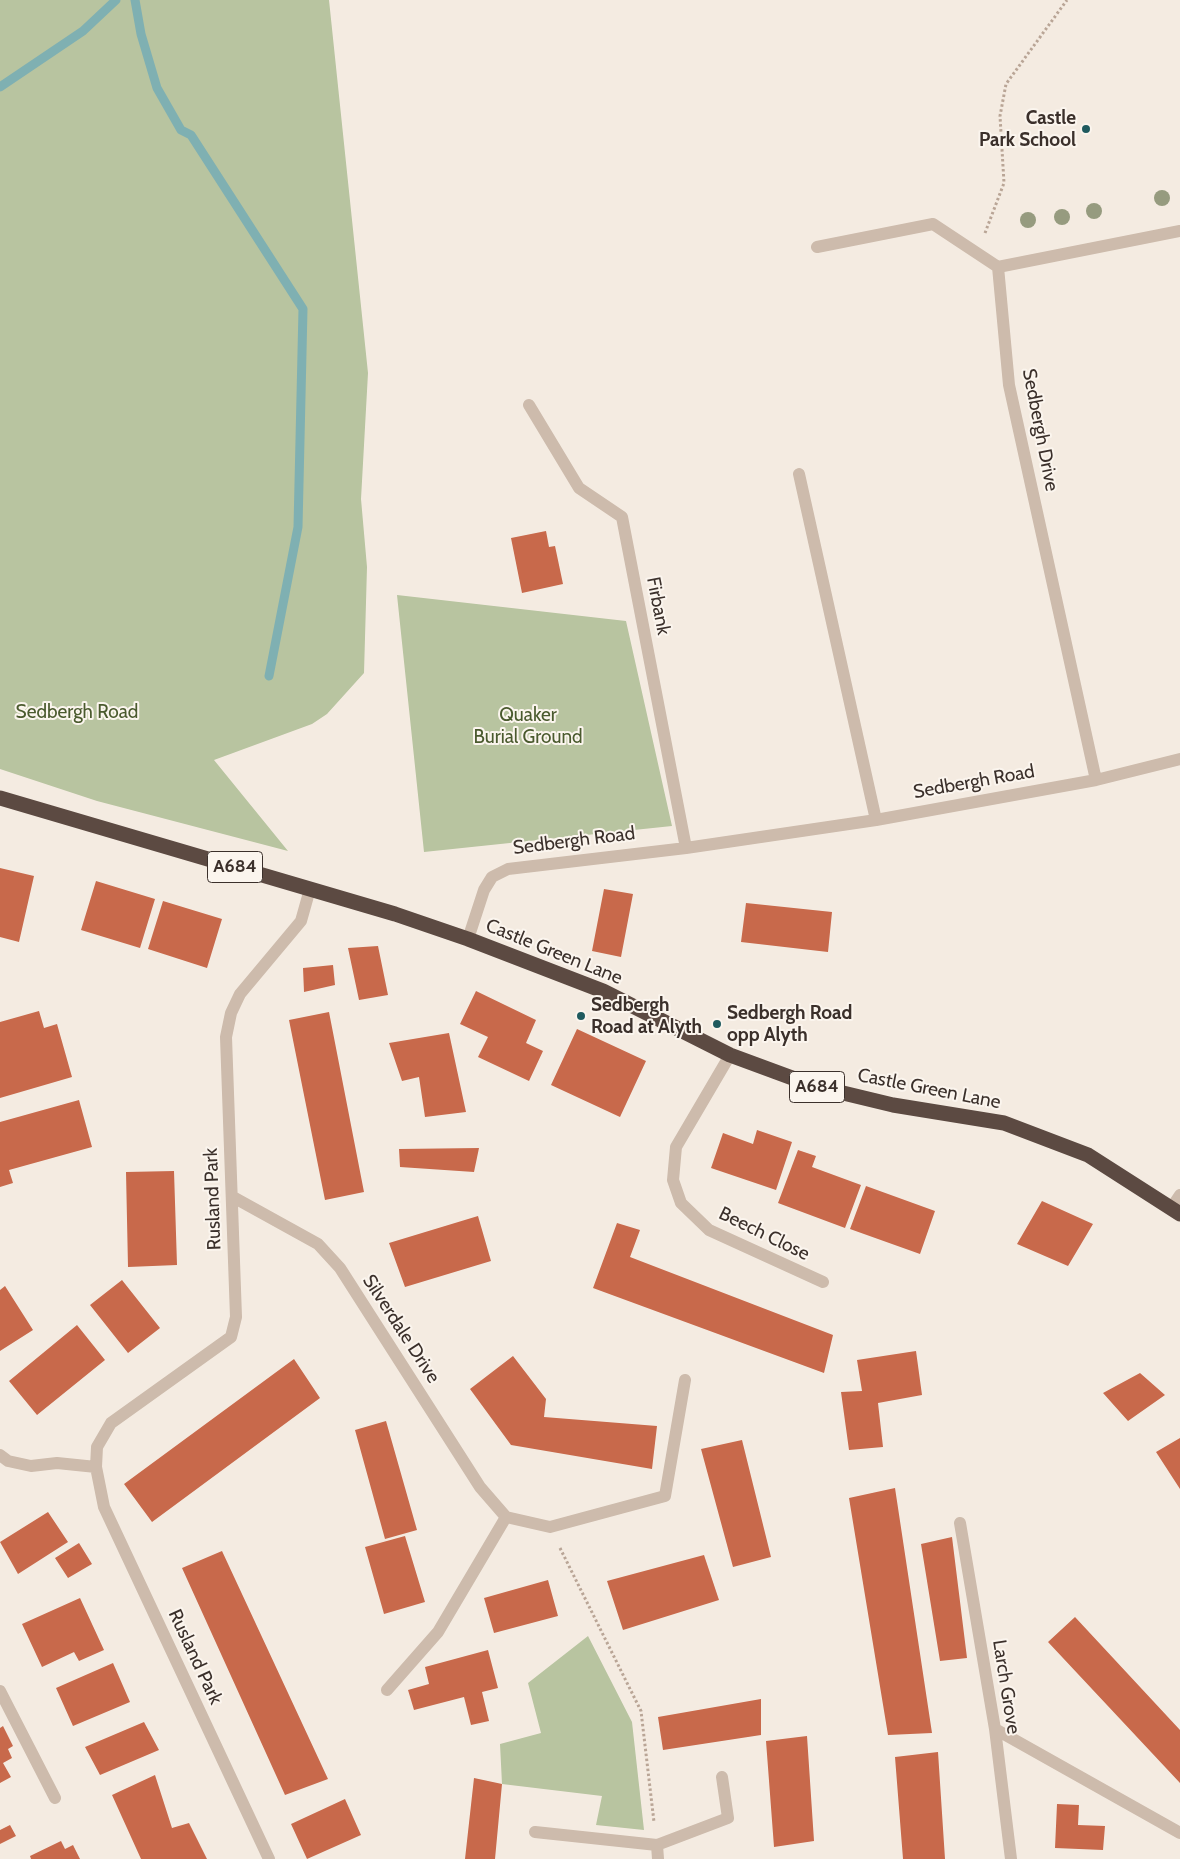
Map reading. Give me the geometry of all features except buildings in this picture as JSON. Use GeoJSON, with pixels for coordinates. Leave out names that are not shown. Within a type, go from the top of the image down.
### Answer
{"type":"FeatureCollection","features":[{"type":"Feature","properties":{"kind":"highway","name":"A684"},"geometry":{"type":"LineString","coordinates":[[0,798],[396,914],[468,939]]}},
{"type":"Feature","properties":{"kind":"highway","name":"Castle Green Lane"},"geometry":{"type":"LineString","coordinates":[[468,939],[603,990],[730,1055],[814,1086],[893,1105],[1004,1123],[1088,1155],[1177,1205]]}},
{"type":"Feature","properties":{"kind":"street"},"geometry":{"type":"LineString","coordinates":[[817,247],[934,224],[998,267],[1180,231]]}},
{"type":"Feature","properties":{"kind":"street","name":"Sedbergh Drive"},"geometry":{"type":"LineString","coordinates":[[998,267],[1010,385],[1096,780]]}},
{"type":"Feature","properties":{"kind":"street","name":"Firbank"},"geometry":{"type":"LineString","coordinates":[[529,405],[579,488],[622,517],[686,848]]}},
{"type":"Feature","properties":{"kind":"street"},"geometry":{"type":"LineString","coordinates":[[799,474],[876,820]]}},
{"type":"Feature","properties":{"kind":"street","name":"Sedbergh Road"},"geometry":{"type":"LineString","coordinates":[[468,939],[484,890],[492,877],[508,869],[686,848],[876,820],[1096,780],[1180,759]]}},
{"type":"Feature","properties":{"kind":"street","name":"Rusland Park"},"geometry":{"type":"LineString","coordinates":[[269,1859],[104,1507],[96,1468],[97,1447],[111,1423],[231,1338],[236,1317],[226,1037],[231,1013],[240,994],[301,921],[310,889]]}},
{"type":"Feature","properties":{"kind":"street","name":"Beech Close"},"geometry":{"type":"LineString","coordinates":[[730,1055],[676,1147],[673,1180],[681,1203],[708,1230],[824,1282]]}},
{"type":"Feature","properties":{"kind":"street","name":"Silverdale Drive"},"geometry":{"type":"LineString","coordinates":[[232,1197],[318,1244],[340,1268],[480,1487],[506,1517]]}},
{"type":"Feature","properties":{"kind":"street"},"geometry":{"type":"LineString","coordinates":[[387,1690],[438,1632],[506,1517],[550,1527],[665,1496],[685,1380]]}},
{"type":"Feature","properties":{"kind":"street"},"geometry":{"type":"LineString","coordinates":[[0,1455],[8,1461],[31,1466],[57,1463],[96,1468]]}},
{"type":"Feature","properties":{"kind":"street","name":"Larch Grove"},"geometry":{"type":"LineString","coordinates":[[960,1523],[995,1729],[1011,1859]]}},
{"type":"Feature","properties":{"kind":"street"},"geometry":{"type":"LineString","coordinates":[[0,1691],[55,1798]]}},
{"type":"Feature","properties":{"kind":"street"},"geometry":{"type":"LineString","coordinates":[[995,1729],[1180,1833]]}},
{"type":"Feature","properties":{"kind":"street"},"geometry":{"type":"LineString","coordinates":[[535,1832],[657,1845],[728,1818],[722,1778]]}},
{"type":"Feature","properties":{"kind":"street"},"geometry":{"type":"LineString","coordinates":[[657,1845],[658,1859]]}},
{"type":"Feature","properties":{"kind":"path"},"geometry":{"type":"LineString","coordinates":[[978,254],[1004,183],[1000,116],[1006,84],[1067,0]]}},
{"type":"Feature","properties":{"kind":"path"},"geometry":{"type":"LineString","coordinates":[[550,1527],[641,1711],[657,1845]]}},
{"type":"Feature","properties":{"kind":"green space"},"geometry":{"type":"Polygon","coordinates":[[[0,0],[329,0],[368,373],[361,499],[367,567],[364,673],[327,714],[312,724],[214,760],[288,851],[97,801],[0,769],[0,0]]]}},
{"type":"Feature","properties":{"kind":"green space","name":"Quaker Burial Ground"},"geometry":{"type":"Polygon","coordinates":[[[397,595],[626,621],[672,826],[424,852],[397,595]]]}},
{"type":"Feature","properties":{"kind":"green space"},"geometry":{"type":"Polygon","coordinates":[[[588,1636],[632,1722],[644,1830],[596,1825],[602,1796],[502,1784],[500,1744],[541,1733],[528,1683],[588,1636]]]}},
{"type":"Feature","properties":{"kind":"waterway"},"geometry":{"type":"LineString","coordinates":[[0,87],[83,31],[116,0]]}},
{"type":"Feature","properties":{"kind":"waterway"},"geometry":{"type":"LineString","coordinates":[[135,0],[141,34],[157,88],[181,130],[191,135],[303,309],[298,527],[269,676]]}},
{"type":"Feature","properties":{"kind":"place","name":"Castle Park School"},"geometry":{"type":"Point","coordinates":[1086,129]}},
{"type":"Feature","properties":{"kind":"place","name":"Sedbergh Road at Alyth"},"geometry":{"type":"Point","coordinates":[581,1016]}},
{"type":"Feature","properties":{"kind":"place","name":"Sedbergh Road opp Alyth"},"geometry":{"type":"Point","coordinates":[717,1024]}}]}
